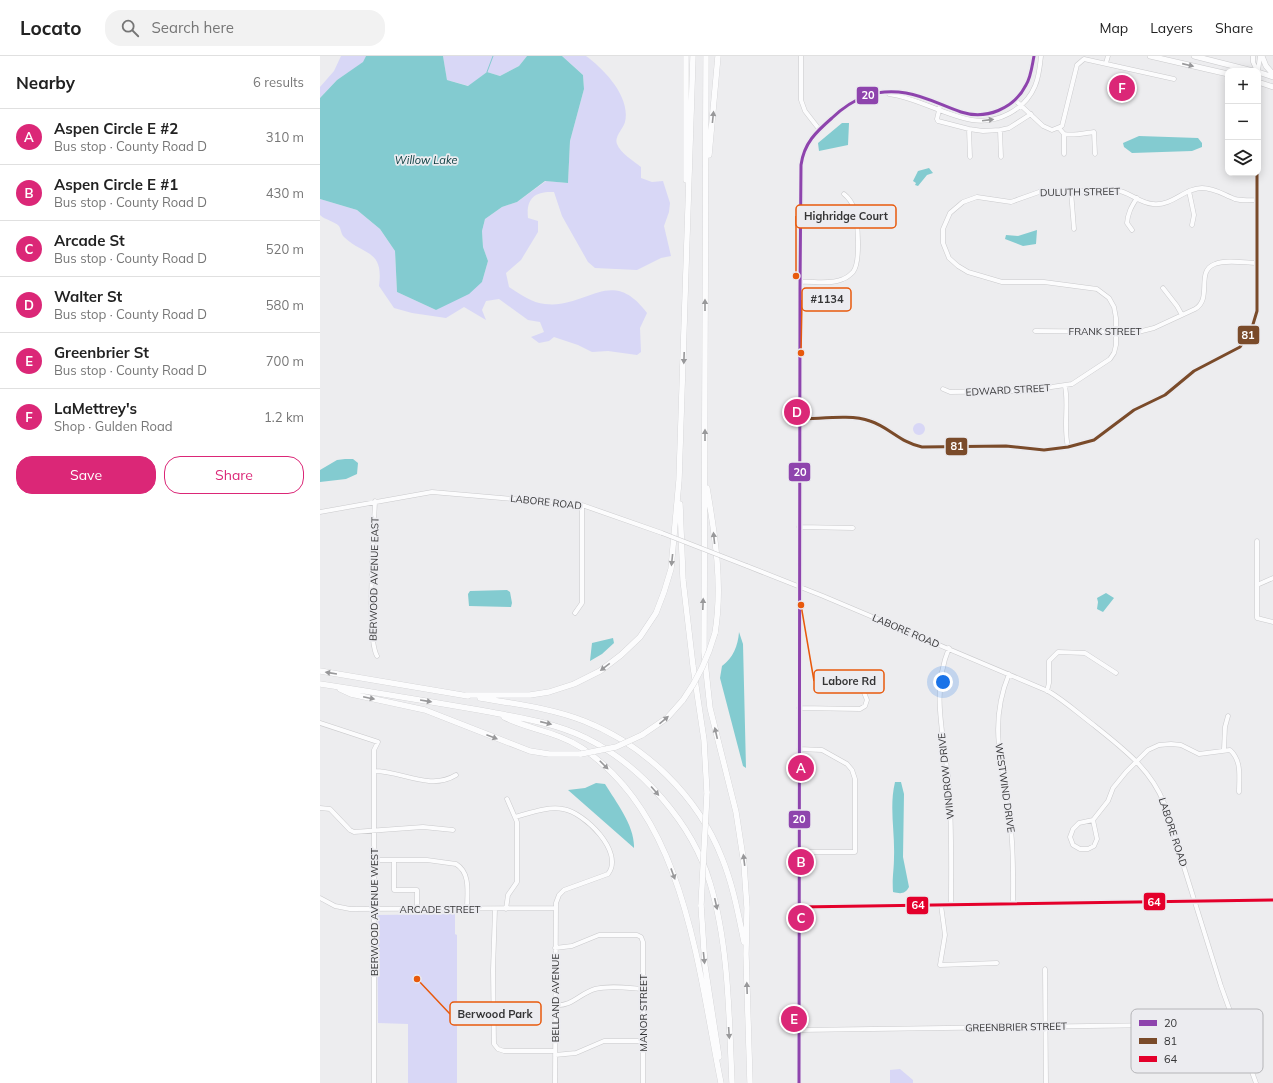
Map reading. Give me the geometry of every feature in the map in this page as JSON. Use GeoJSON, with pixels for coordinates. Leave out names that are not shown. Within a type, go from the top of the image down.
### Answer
{"type":"FeatureCollection","features":[{"type":"Feature","properties":{"kind":"highway"},"geometry":{"type":"LineString","coordinates":[[686,56],[687,263]]}},
{"type":"Feature","properties":{"kind":"highway"},"geometry":{"type":"LineString","coordinates":[[466,695],[530,694],[549,692],[574,684],[600,671],[621,655],[640,637],[656,614],[671,569],[679,480],[693,56]]}},
{"type":"Feature","properties":{"kind":"highway"},"geometry":{"type":"LineString","coordinates":[[706,56],[704,652],[710,708],[736,812],[742,845],[747,908],[746,954],[750,1083]]}},
{"type":"Feature","properties":{"kind":"highway"},"geometry":{"type":"LineString","coordinates":[[706,169],[710,149],[718,56]]}},
{"type":"Feature","properties":{"kind":"highway"},"geometry":{"type":"LineString","coordinates":[[332,686],[351,694],[425,710],[530,751],[549,754],[581,754],[616,747],[642,735],[667,718],[683,700],[701,672],[710,652],[715,633],[718,604],[717,561],[712,513],[705,474]]}},
{"type":"Feature","properties":{"kind":"highway"},"geometry":{"type":"LineString","coordinates":[[679,480],[683,580],[692,659],[704,740],[707,793],[701,905],[705,966],[722,1083]]}},
{"type":"Feature","properties":{"kind":"highway"},"geometry":{"type":"LineString","coordinates":[[320,671],[544,709],[584,721],[646,756],[672,781],[694,806],[711,834],[722,857],[736,899],[746,954]]}},
{"type":"Feature","properties":{"kind":"highway"},"geometry":{"type":"LineString","coordinates":[[320,684],[494,713],[555,725],[586,738],[617,756],[647,782],[672,810],[691,838],[710,882],[721,926],[732,1083]]}},
{"type":"Feature","properties":{"kind":"highway"},"geometry":{"type":"LineString","coordinates":[[494,713],[507,719],[560,735],[599,760],[616,777],[639,805],[658,836],[680,892],[701,980],[722,1083]]}},
{"type":"Feature","properties":{"kind":"main road"},"geometry":{"type":"LineString","coordinates":[[1150,56],[1225,73]]}},
{"type":"Feature","properties":{"kind":"main road"},"geometry":{"type":"LineString","coordinates":[[1194,56],[1242,68]]}},
{"type":"Feature","properties":{"kind":"main road"},"geometry":{"type":"LineString","coordinates":[[1261,56],[1266,66],[1273,74]]}},
{"type":"Feature","properties":{"kind":"main road"},"geometry":{"type":"LineString","coordinates":[[1261,72],[1273,77]]}},
{"type":"Feature","properties":{"kind":"main road"},"geometry":{"type":"LineString","coordinates":[[1261,83],[1273,87]]}},
{"type":"Feature","properties":{"kind":"street"},"geometry":{"type":"LineString","coordinates":[[801,56],[801,100],[804,111],[819,129]]}},
{"type":"Feature","properties":{"kind":"street"},"geometry":{"type":"LineString","coordinates":[[940,106],[978,115],[999,111],[1015,100],[1026,85],[1034,56]]}},
{"type":"Feature","properties":{"kind":"street"},"geometry":{"type":"LineString","coordinates":[[799,1083],[799,527],[801,165],[807,144],[819,129],[852,101],[866,95],[906,93],[971,120],[980,121],[1007,115],[1029,96],[1035,86],[1041,56]]}},
{"type":"Feature","properties":{"kind":"street"},"geometry":{"type":"LineString","coordinates":[[1106,63],[1108,56]]}},
{"type":"Feature","properties":{"kind":"street"},"geometry":{"type":"LineString","coordinates":[[1253,56],[1253,62],[1256,68]]}},
{"type":"Feature","properties":{"kind":"street"},"geometry":{"type":"LineString","coordinates":[[1259,68],[1261,56]]}},
{"type":"Feature","properties":{"kind":"street"},"geometry":{"type":"LineString","coordinates":[[1059,128],[1064,120],[1080,62],[1088,59],[1174,79]]}},
{"type":"Feature","properties":{"kind":"street"},"geometry":{"type":"LineString","coordinates":[[1015,100],[1048,129],[1059,128]]}},
{"type":"Feature","properties":{"kind":"street"},"geometry":{"type":"LineString","coordinates":[[940,106],[937,119],[938,121],[983,131],[1009,128],[1031,114]]}},
{"type":"Feature","properties":{"kind":"street"},"geometry":{"type":"LineString","coordinates":[[1059,128],[1064,134],[1064,154]]}},
{"type":"Feature","properties":{"kind":"street"},"geometry":{"type":"LineString","coordinates":[[969,129],[970,157]]}},
{"type":"Feature","properties":{"kind":"street"},"geometry":{"type":"LineString","coordinates":[[1000,130],[1001,157]]}},
{"type":"Feature","properties":{"kind":"street"},"geometry":{"type":"LineString","coordinates":[[1064,134],[1094,132],[1095,154]]}},
{"type":"Feature","properties":{"kind":"street"},"geometry":{"type":"LineString","coordinates":[[800,419],[864,419],[876,423],[909,444],[922,447],[1006,446],[1044,450],[1068,447],[1100,437],[1127,414],[1165,394],[1194,371],[1235,350],[1244,342],[1252,331],[1256,312],[1257,176]]}},
{"type":"Feature","properties":{"kind":"street","name":"DULUTH STREET"},"geometry":{"type":"LineString","coordinates":[[943,236],[945,223],[950,213],[958,205],[967,200],[984,197],[1011,202],[1039,192],[1122,191],[1150,204],[1160,205],[1170,202],[1189,191],[1209,188],[1238,199],[1256,200]]}},
{"type":"Feature","properties":{"kind":"street"},"geometry":{"type":"LineString","coordinates":[[1071,191],[1074,229]]}},
{"type":"Feature","properties":{"kind":"street"},"geometry":{"type":"LineString","coordinates":[[1189,191],[1194,215],[1192,225]]}},
{"type":"Feature","properties":{"kind":"street"},"geometry":{"type":"LineString","coordinates":[[800,282],[834,282],[843,279],[853,272],[856,262],[857,224],[854,208],[850,199],[844,194]]}},
{"type":"Feature","properties":{"kind":"street"},"geometry":{"type":"LineString","coordinates":[[1132,230],[1127,223],[1128,215],[1137,198]]}},
{"type":"Feature","properties":{"kind":"street","name":"EDWARD STREET"},"geometry":{"type":"LineString","coordinates":[[943,236],[945,249],[953,262],[963,270],[973,274],[1002,282],[1044,282],[1087,286],[1097,289],[1109,298],[1114,307],[1116,332],[1116,349],[1112,356],[1081,380],[1065,386],[1017,391],[950,392],[943,388]]}},
{"type":"Feature","properties":{"kind":"street","name":"FRANK STREET"},"geometry":{"type":"LineString","coordinates":[[1035,331],[1116,332],[1149,330],[1199,307],[1203,302],[1205,276],[1213,264],[1257,263]]}},
{"type":"Feature","properties":{"kind":"street"},"geometry":{"type":"LineString","coordinates":[[1163,288],[1177,306],[1182,316]]}},
{"type":"Feature","properties":{"kind":"street"},"geometry":{"type":"LineString","coordinates":[[1065,386],[1068,403],[1066,433],[1068,447]]}},
{"type":"Feature","properties":{"kind":"street","name":"LABORE ROAD"},"geometry":{"type":"LineString","coordinates":[[320,512],[432,492],[582,505],[662,533],[799,586],[949,648],[1047,691],[1065,702],[1137,761],[1153,780],[1164,802],[1229,1009]]}},
{"type":"Feature","properties":{"kind":"street","name":"BERWOOD AVENUE EAST"},"geometry":{"type":"LineString","coordinates":[[375,501],[372,627],[374,650],[377,656]]}},
{"type":"Feature","properties":{"kind":"street"},"geometry":{"type":"LineString","coordinates":[[575,613],[582,602],[582,505]]}},
{"type":"Feature","properties":{"kind":"street"},"geometry":{"type":"LineString","coordinates":[[799,527],[853,528]]}},
{"type":"Feature","properties":{"kind":"street"},"geometry":{"type":"LineString","coordinates":[[1257,541],[1257,618],[1273,622]]}},
{"type":"Feature","properties":{"kind":"street"},"geometry":{"type":"LineString","coordinates":[[1257,585],[1273,578]]}},
{"type":"Feature","properties":{"kind":"street","name":"WINDROW DRIVE"},"geometry":{"type":"LineString","coordinates":[[949,648],[941,672],[938,700],[949,786],[951,905]]}},
{"type":"Feature","properties":{"kind":"street"},"geometry":{"type":"LineString","coordinates":[[1047,691],[1049,682],[1049,661],[1058,652],[1085,653],[1116,673]]}},
{"type":"Feature","properties":{"kind":"street","name":"WESTWIND DRIVE"},"geometry":{"type":"LineString","coordinates":[[1009,674],[1000,700],[997,730],[1011,829],[1013,904]]}},
{"type":"Feature","properties":{"kind":"street"},"geometry":{"type":"LineString","coordinates":[[799,708],[860,709],[865,706],[867,700],[863,690]]}},
{"type":"Feature","properties":{"kind":"street"},"geometry":{"type":"LineString","coordinates":[[1224,750],[1224,727],[1228,716]]}},
{"type":"Feature","properties":{"kind":"street","name":"BERWOOD AVENUE WEST"},"geometry":{"type":"LineString","coordinates":[[320,723],[378,742],[374,750],[374,1083]]}},
{"type":"Feature","properties":{"kind":"street"},"geometry":{"type":"LineString","coordinates":[[1093,820],[1097,839],[1094,846],[1088,849],[1080,848],[1074,845],[1070,837],[1073,829],[1079,823],[1093,820],[1108,801],[1113,788],[1148,750],[1158,745],[1181,745],[1199,754],[1230,750],[1238,760],[1239,792]]}},
{"type":"Feature","properties":{"kind":"street"},"geometry":{"type":"LineString","coordinates":[[799,748],[822,750],[847,764],[852,770],[855,779],[855,852],[799,852]]}},
{"type":"Feature","properties":{"kind":"street"},"geometry":{"type":"LineString","coordinates":[[374,770],[386,771],[428,781],[447,781],[456,775]]}},
{"type":"Feature","properties":{"kind":"street"},"geometry":{"type":"LineString","coordinates":[[506,909],[508,895],[515,885],[517,878],[517,828],[515,817],[507,799]]}},
{"type":"Feature","properties":{"kind":"street"},"geometry":{"type":"LineString","coordinates":[[320,808],[330,809],[350,830],[354,832],[423,827],[453,830]]}},
{"type":"Feature","properties":{"kind":"street"},"geometry":{"type":"LineString","coordinates":[[515,817],[558,808],[568,810],[578,815],[600,834],[609,847],[612,863],[608,874],[564,890],[557,899],[555,911]]}},
{"type":"Feature","properties":{"kind":"street"},"geometry":{"type":"LineString","coordinates":[[374,860],[427,860],[456,864],[460,866],[467,879],[467,909]]}},
{"type":"Feature","properties":{"kind":"street"},"geometry":{"type":"LineString","coordinates":[[394,860],[394,890],[417,890],[417,909]]}},
{"type":"Feature","properties":{"kind":"street","name":"ARCADE STREET"},"geometry":{"type":"LineString","coordinates":[[321,899],[336,906],[350,909],[506,909],[555,911]]}},
{"type":"Feature","properties":{"kind":"street"},"geometry":{"type":"LineString","coordinates":[[799,907],[1273,900]]}},
{"type":"Feature","properties":{"kind":"street"},"geometry":{"type":"LineString","coordinates":[[941,905],[945,935],[940,965],[997,964]]}},
{"type":"Feature","properties":{"kind":"street"},"geometry":{"type":"LineString","coordinates":[[495,909],[494,1044],[498,1049],[504,1051],[576,1053],[604,1041],[643,1041]]}},
{"type":"Feature","properties":{"kind":"street","name":"BELLAND AVENUE"},"geometry":{"type":"LineString","coordinates":[[555,911],[555,1083]]}},
{"type":"Feature","properties":{"kind":"street","name":"MANOR STREET"},"geometry":{"type":"LineString","coordinates":[[555,948],[572,946],[594,936],[604,934],[637,935],[641,937],[643,942],[643,1083]]}},
{"type":"Feature","properties":{"kind":"street"},"geometry":{"type":"LineString","coordinates":[[1045,969],[1046,1083]]}},
{"type":"Feature","properties":{"kind":"street"},"geometry":{"type":"LineString","coordinates":[[556,1005],[566,1005],[588,991],[598,988],[643,989]]}},
{"type":"Feature","properties":{"kind":"street","name":"GREENBRIER STREET"},"geometry":{"type":"LineString","coordinates":[[799,1030],[1131,1025]]}},
{"type":"Feature","properties":{"kind":"street","name":"LABORE ROAD"},"geometry":{"type":"LineString","coordinates":[[1252,1073],[1256,1083]]}},
{"type":"Feature","properties":{"kind":"shaded area"},"geometry":{"type":"Polygon","coordinates":[[[341,56],[366,56],[364,62],[337,80],[320,98],[320,87],[334,71],[341,56]]]}},
{"type":"Feature","properties":{"kind":"shaded area"},"geometry":{"type":"Polygon","coordinates":[[[443,56],[527,56],[519,66],[500,76],[487,72],[469,86],[447,80],[443,56]]]}},
{"type":"Feature","properties":{"kind":"shaded area"},"geometry":{"type":"Polygon","coordinates":[[[562,56],[586,56],[601,68],[620,94],[626,113],[624,125],[616,141],[624,154],[641,167],[641,178],[652,182],[663,181],[670,203],[669,212],[664,226],[671,256],[661,258],[637,270],[595,268],[588,262],[562,216],[554,192],[541,193],[536,195],[530,201],[528,206],[528,218],[538,221],[538,232],[521,260],[506,273],[509,287],[531,300],[545,304],[560,304],[574,301],[599,292],[610,290],[622,292],[634,299],[647,313],[640,328],[641,352],[637,355],[608,351],[592,352],[578,345],[554,337],[549,341],[539,343],[531,337],[544,332],[540,322],[528,320],[499,299],[486,301],[482,310],[486,320],[464,307],[446,318],[412,313],[394,308],[379,286],[380,274],[375,259],[344,237],[337,224],[320,215],[320,199],[357,210],[380,229],[395,251],[397,292],[436,310],[482,282],[488,261],[483,247],[482,231],[485,219],[502,207],[517,202],[546,181],[568,183],[570,141],[584,89],[583,75],[562,56]]]}},
{"type":"Feature","properties":{"kind":"shaded area"},"geometry":{"type":"Polygon","coordinates":[[[921,423],[924,424],[924,434],[917,435],[914,434],[913,427],[914,424],[921,423]]]}},
{"type":"Feature","properties":{"kind":"shaded area"},"geometry":{"type":"Polygon","coordinates":[[[455,914],[455,934],[457,935],[457,1083],[408,1083],[408,1024],[378,1023],[377,915],[455,914]]]}},
{"type":"Feature","properties":{"kind":"shaded area"},"geometry":{"type":"Polygon","coordinates":[[[900,1069],[913,1080],[913,1083],[890,1083],[890,1070],[900,1069]]]}},
{"type":"Feature","properties":{"kind":"water","name":"Willow Lake"},"geometry":{"type":"Polygon","coordinates":[[[366,56],[443,56],[447,80],[468,86],[487,72],[500,76],[519,66],[527,56],[562,56],[583,75],[584,89],[570,141],[568,183],[545,181],[517,202],[502,207],[485,219],[482,231],[483,247],[488,261],[482,282],[469,294],[436,310],[397,292],[395,251],[380,229],[357,210],[320,199],[320,98],[337,80],[363,62],[366,56]]]}},
{"type":"Feature","properties":{"kind":"water"},"geometry":{"type":"Polygon","coordinates":[[[842,123],[849,123],[848,145],[819,151],[818,143],[842,123]]]}},
{"type":"Feature","properties":{"kind":"water"},"geometry":{"type":"Polygon","coordinates":[[[1139,136],[1198,138],[1202,143],[1202,147],[1192,151],[1132,153],[1124,147],[1123,143],[1139,136]]]}},
{"type":"Feature","properties":{"kind":"water"},"geometry":{"type":"Polygon","coordinates":[[[929,168],[933,173],[927,175],[918,186],[915,185],[916,183],[913,181],[918,171],[929,168]]]}},
{"type":"Feature","properties":{"kind":"water"},"geometry":{"type":"Polygon","coordinates":[[[1037,230],[1036,244],[1023,246],[1005,239],[1006,235],[1018,236],[1037,230]]]}},
{"type":"Feature","properties":{"kind":"water"},"geometry":{"type":"Polygon","coordinates":[[[353,459],[358,463],[357,474],[346,479],[320,482],[320,470],[337,460],[353,459]]]}},
{"type":"Feature","properties":{"kind":"water"},"geometry":{"type":"Polygon","coordinates":[[[507,590],[510,592],[512,603],[511,607],[469,606],[468,594],[470,591],[507,590]]]}},
{"type":"Feature","properties":{"kind":"water"},"geometry":{"type":"Polygon","coordinates":[[[1106,593],[1114,598],[1103,612],[1097,609],[1097,598],[1106,593]]]}},
{"type":"Feature","properties":{"kind":"water"},"geometry":{"type":"Polygon","coordinates":[[[739,632],[743,644],[746,768],[743,766],[720,678],[722,666],[726,663],[734,651],[739,632]]]}},
{"type":"Feature","properties":{"kind":"water"},"geometry":{"type":"Polygon","coordinates":[[[613,638],[614,643],[602,654],[590,661],[592,643],[613,638]]]}},
{"type":"Feature","properties":{"kind":"water"},"geometry":{"type":"Polygon","coordinates":[[[895,782],[901,782],[904,794],[903,857],[909,887],[906,891],[901,893],[893,892],[894,848],[892,801],[895,782]]]}},
{"type":"Feature","properties":{"kind":"water"},"geometry":{"type":"Polygon","coordinates":[[[596,783],[605,784],[619,806],[631,831],[634,848],[568,790],[585,788],[596,783]]]}},
{"type":"Feature","properties":{"kind":"waterway"},"geometry":{"type":"LineString","coordinates":[[487,72],[493,56]]}},
{"type":"Feature","properties":{"kind":"transit line","name":"20"},"geometry":{"type":"LineString","coordinates":[[799,1083],[801,165],[805,150],[812,138],[840,111],[857,100],[875,93],[906,93],[913,94],[961,112],[980,115],[989,113],[1007,106],[1021,93],[1029,78],[1034,56]]}},
{"type":"Feature","properties":{"kind":"transit line","name":"81"},"geometry":{"type":"LineString","coordinates":[[800,419],[845,417],[862,419],[877,424],[901,439],[922,447],[1006,446],[1044,450],[1068,447],[1094,440],[1134,410],[1165,395],[1194,371],[1240,347],[1251,331],[1257,311],[1257,176]]}},
{"type":"Feature","properties":{"kind":"transit line","name":"64"},"geometry":{"type":"LineString","coordinates":[[799,907],[1273,900]]}},
{"type":"Feature","properties":{"kind":"place","name":"LaMettrey's"},"geometry":{"type":"Point","coordinates":[1122,88]}},
{"type":"Feature","properties":{"kind":"place","name":"Highridge Court"},"geometry":{"type":"Point","coordinates":[796,276]}},
{"type":"Feature","properties":{"kind":"place","name":"#1134"},"geometry":{"type":"Point","coordinates":[801,353]}},
{"type":"Feature","properties":{"kind":"place","name":"Walter St"},"geometry":{"type":"Point","coordinates":[797,412]}},
{"type":"Feature","properties":{"kind":"place","name":"Labore Rd"},"geometry":{"type":"Point","coordinates":[801,605]}},
{"type":"Feature","properties":{"kind":"place","name":"Aspen Circle E #2"},"geometry":{"type":"Point","coordinates":[801,768]}},
{"type":"Feature","properties":{"kind":"place","name":"Aspen Circle E #1"},"geometry":{"type":"Point","coordinates":[801,862]}},
{"type":"Feature","properties":{"kind":"place","name":"Arcade St"},"geometry":{"type":"Point","coordinates":[801,918]}},
{"type":"Feature","properties":{"kind":"place","name":"Berwood Park"},"geometry":{"type":"Point","coordinates":[417,979]}},
{"type":"Feature","properties":{"kind":"place","name":"Greenbrier St"},"geometry":{"type":"Point","coordinates":[794,1019]}}]}
